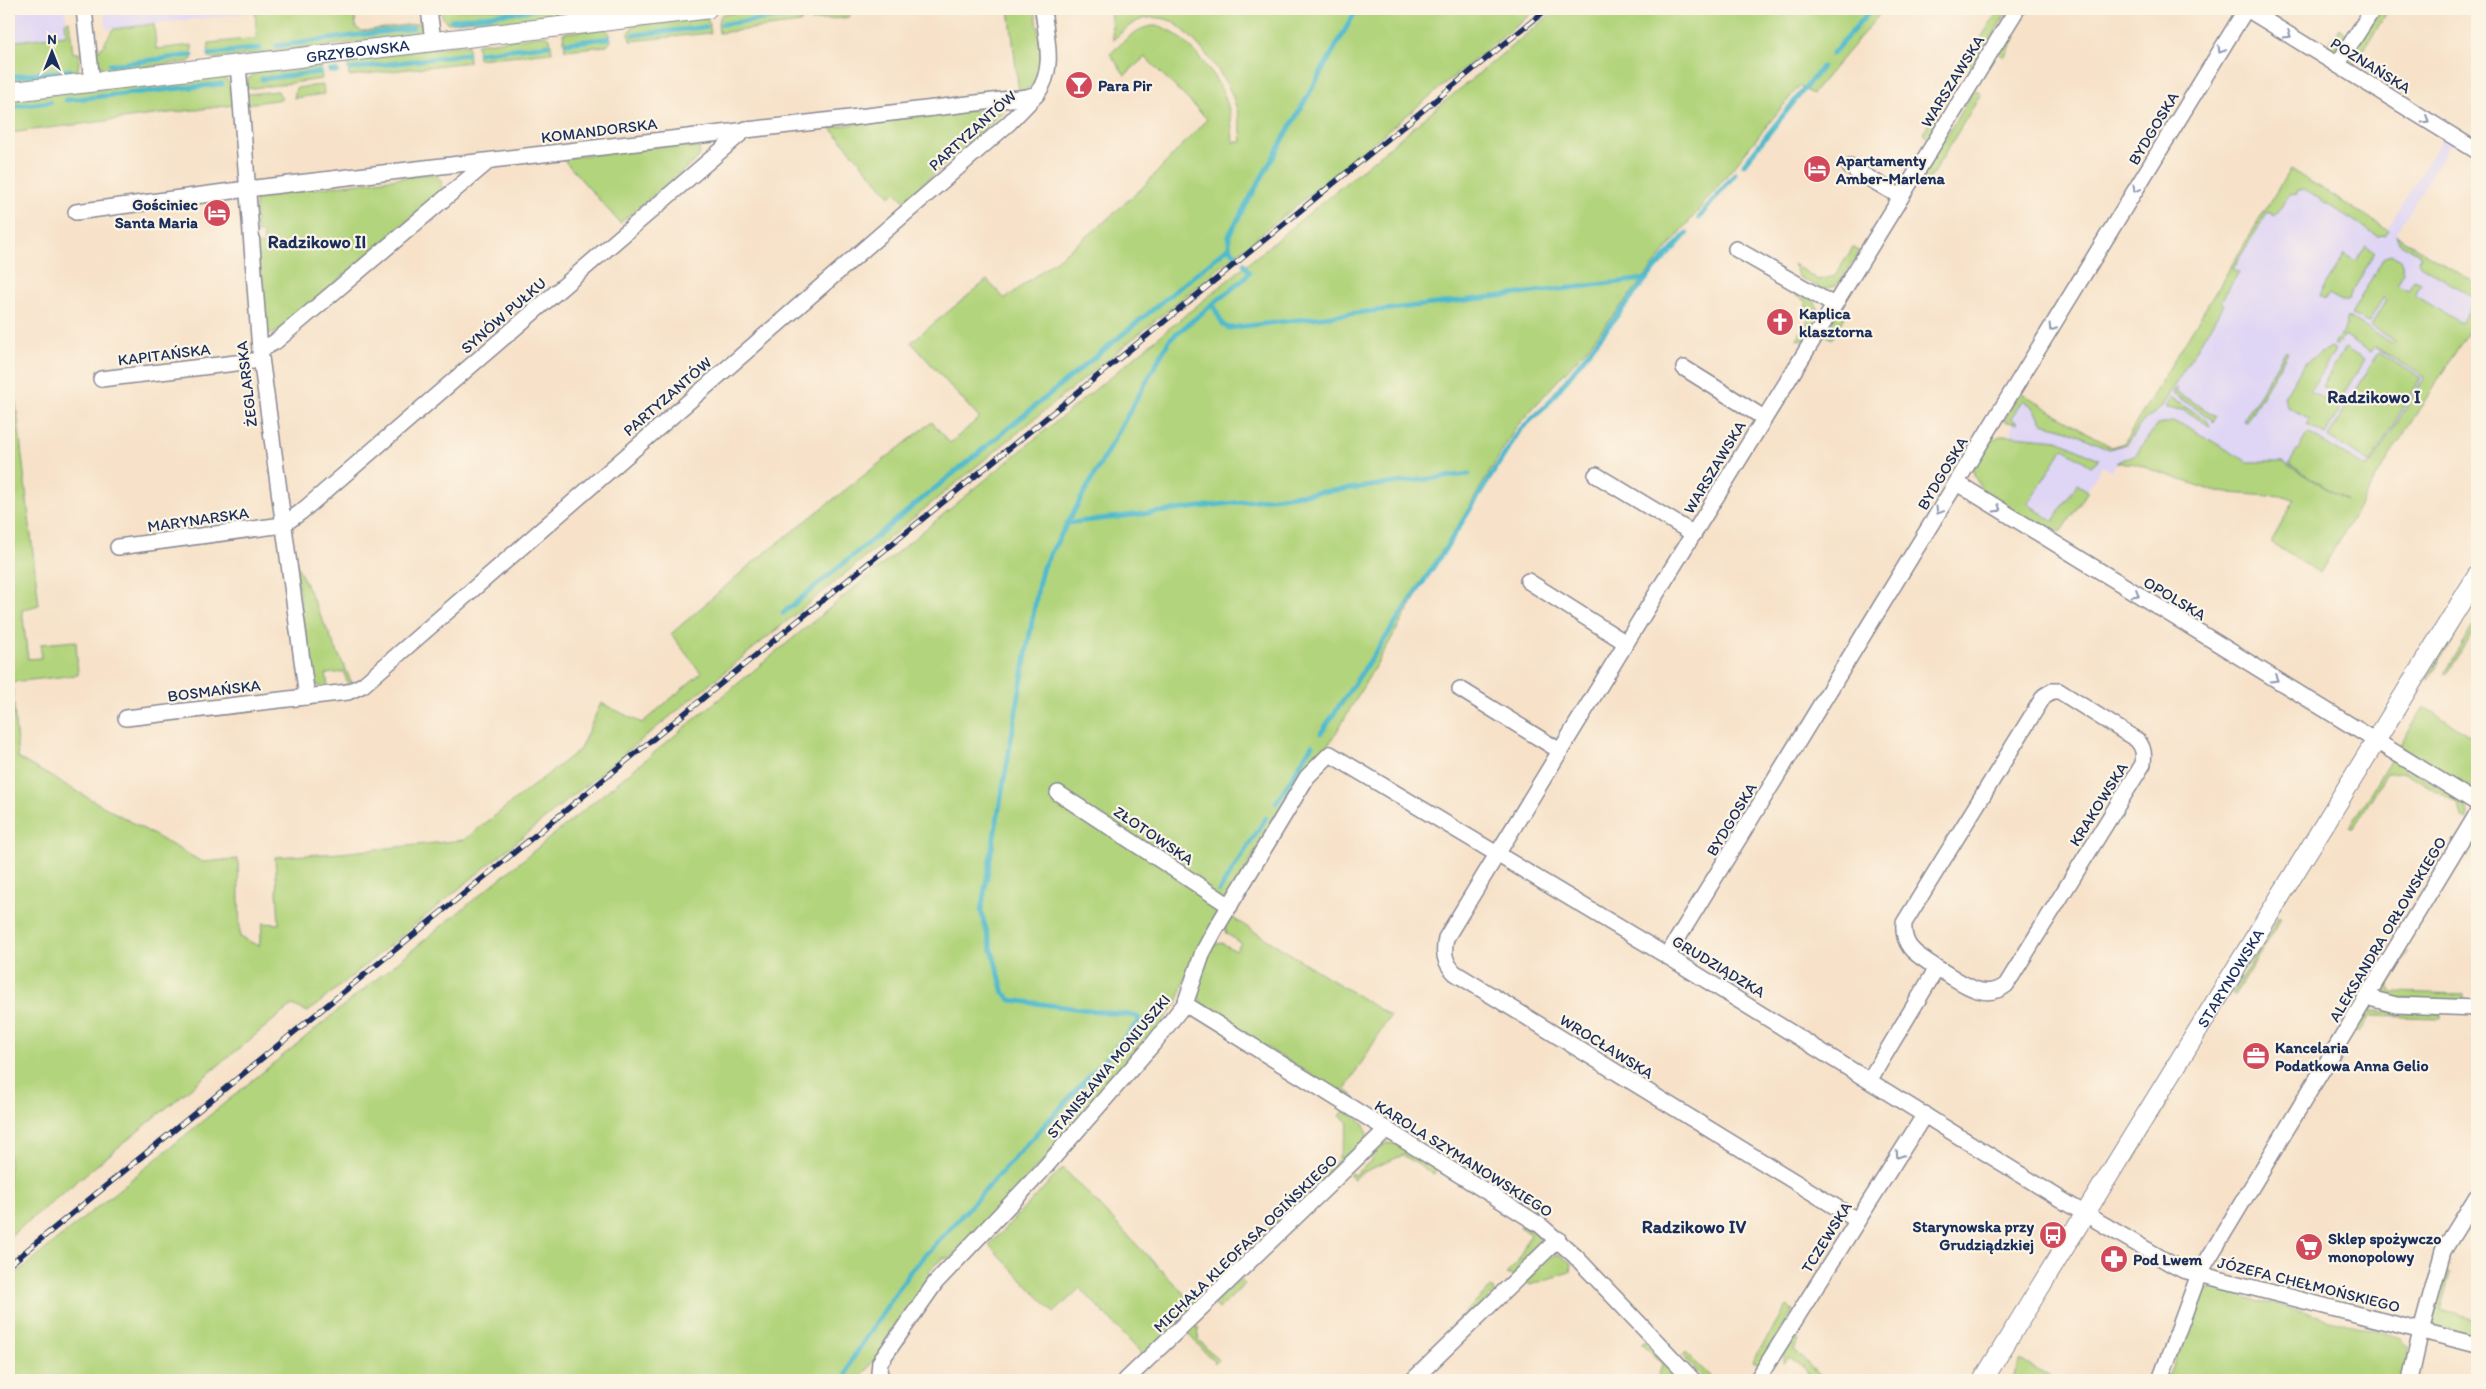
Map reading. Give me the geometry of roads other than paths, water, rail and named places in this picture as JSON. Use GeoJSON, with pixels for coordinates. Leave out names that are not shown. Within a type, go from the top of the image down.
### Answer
{"type":"FeatureCollection","features":[{"type":"Feature","properties":{"kind":"street"},"geometry":{"type":"LineString","coordinates":[[84,9],[92,82]]}},
{"type":"Feature","properties":{"kind":"street"},"geometry":{"type":"LineString","coordinates":[[429,9],[432,41]]}},
{"type":"Feature","properties":{"kind":"street","name":"GRZYBOWSKA"},"geometry":{"type":"LineString","coordinates":[[9,92],[432,41],[598,15],[708,9]]}},
{"type":"Feature","properties":{"kind":"street"},"geometry":{"type":"LineString","coordinates":[[1037,94],[1049,68],[1043,9]]}},
{"type":"Feature","properties":{"kind":"street","name":"WARSZAWSKA"},"geometry":{"type":"LineString","coordinates":[[1497,854],[2017,9]]}},
{"type":"Feature","properties":{"kind":"street","name":"POZNAŃSKA"},"geometry":{"type":"LineString","coordinates":[[2246,9],[2477,151]]}},
{"type":"Feature","properties":{"kind":"street","name":"BYDGOSKA"},"geometry":{"type":"LineString","coordinates":[[1667,956],[2246,9]]}},
{"type":"Feature","properties":{"kind":"street"},"geometry":{"type":"LineString","coordinates":[[2336,65],[2373,9]]}},
{"type":"Feature","properties":{"kind":"street","name":"ŻEGLARSKA"},"geometry":{"type":"LineString","coordinates":[[238,64],[260,355],[307,697]]}},
{"type":"Feature","properties":{"kind":"street","name":"KOMANDORSKA"},"geometry":{"type":"LineString","coordinates":[[76,212],[247,189],[746,129],[1016,99],[1037,94]]}},
{"type":"Feature","properties":{"kind":"street","name":"PARTYZANTÓW"},"geometry":{"type":"LineString","coordinates":[[307,697],[348,692],[363,685],[1009,123],[1037,94]]}},
{"type":"Feature","properties":{"kind":"street","name":"SYNÓW PUŁKU"},"geometry":{"type":"LineString","coordinates":[[283,525],[301,512],[746,129]]}},
{"type":"Feature","properties":{"kind":"street"},"geometry":{"type":"LineString","coordinates":[[260,355],[489,161]]}},
{"type":"Feature","properties":{"kind":"street"},"geometry":{"type":"LineString","coordinates":[[1850,166],[1901,197]]}},
{"type":"Feature","properties":{"kind":"street"},"geometry":{"type":"LineString","coordinates":[[1736,249],[1834,305]]}},
{"type":"Feature","properties":{"kind":"street","name":"KAPITAŃSKA"},"geometry":{"type":"LineString","coordinates":[[101,379],[260,355]]}},
{"type":"Feature","properties":{"kind":"street","name":"WARSZAWSKA"},"geometry":{"type":"LineString","coordinates":[[1684,368],[1764,418]]}},
{"type":"Feature","properties":{"kind":"street","name":"WARSZAWSKA"},"geometry":{"type":"LineString","coordinates":[[1596,474],[1694,534]]}},
{"type":"Feature","properties":{"kind":"street","name":"OPOLSKA"},"geometry":{"type":"LineString","coordinates":[[1957,483],[2477,803]]}},
{"type":"Feature","properties":{"kind":"street","name":"MARYNARSKA"},"geometry":{"type":"LineString","coordinates":[[118,547],[283,525]]}},
{"type":"Feature","properties":{"kind":"street","name":"STARYNOWSKA"},"geometry":{"type":"LineString","coordinates":[[1983,1380],[2477,576]]}},
{"type":"Feature","properties":{"kind":"street"},"geometry":{"type":"LineString","coordinates":[[1528,581],[1626,642]]}},
{"type":"Feature","properties":{"kind":"street"},"geometry":{"type":"LineString","coordinates":[[1460,689],[1560,751]]}},
{"type":"Feature","properties":{"kind":"street","name":"KRAKOWSKA"},"geometry":{"type":"LineString","coordinates":[[2052,691],[2059,691],[2137,740],[2142,746],[2143,764],[2006,985],[1997,992],[1977,991],[1937,968],[1906,944],[1903,934],[1904,923],[2044,696],[2052,691]]}},
{"type":"Feature","properties":{"kind":"street","name":"BOSMAŃSKA"},"geometry":{"type":"LineString","coordinates":[[126,718],[307,697]]}},
{"type":"Feature","properties":{"kind":"street","name":"GRUDZIĄDZKA"},"geometry":{"type":"LineString","coordinates":[[1330,754],[1870,1079],[2086,1213]]}},
{"type":"Feature","properties":{"kind":"street","name":"STANISŁAWA MONIUSZKI"},"geometry":{"type":"LineString","coordinates":[[882,1378],[880,1362],[936,1282],[1039,1174],[1153,1044],[1185,1004],[1203,952],[1307,777],[1330,754]]}},
{"type":"Feature","properties":{"kind":"street","name":"ZŁOTOWSKA"},"geometry":{"type":"LineString","coordinates":[[1058,793],[1230,906]]}},
{"type":"Feature","properties":{"kind":"street","name":"ALEKSANDRA ORŁOWSKIEGO"},"geometry":{"type":"LineString","coordinates":[[2160,1380],[2199,1274],[2477,814]]}},
{"type":"Feature","properties":{"kind":"street","name":"WROCŁAWSKA"},"geometry":{"type":"LineString","coordinates":[[1497,854],[1446,938],[1444,951],[1447,965],[1455,974],[1857,1220]]}},
{"type":"Feature","properties":{"kind":"street"},"geometry":{"type":"LineString","coordinates":[[1870,1079],[1937,968]]}},
{"type":"Feature","properties":{"kind":"street"},"geometry":{"type":"LineString","coordinates":[[2366,997],[2396,1006],[2477,1008]]}},
{"type":"Feature","properties":{"kind":"street","name":"KAROLA SZYMANOWSKIEGO"},"geometry":{"type":"LineString","coordinates":[[1185,1004],[1517,1210],[1558,1240],[1693,1380]]}},
{"type":"Feature","properties":{"kind":"street","name":"TCZEWSKA"},"geometry":{"type":"LineString","coordinates":[[1757,1380],[1925,1114]]}},
{"type":"Feature","properties":{"kind":"street","name":"MICHAŁA KLEOFASA OGIŃSKIEGO"},"geometry":{"type":"LineString","coordinates":[[1126,1380],[1387,1129]]}},
{"type":"Feature","properties":{"kind":"street"},"geometry":{"type":"LineString","coordinates":[[2410,1380],[2443,1251],[2477,1196]]}},
{"type":"Feature","properties":{"kind":"street","name":"JÓZEFA CHEŁMOŃSKIEGO"},"geometry":{"type":"LineString","coordinates":[[2086,1213],[2173,1265],[2199,1274],[2477,1345]]}},
{"type":"Feature","properties":{"kind":"street"},"geometry":{"type":"LineString","coordinates":[[1413,1380],[1558,1240]]}},
{"type":"Feature","properties":{"kind":"waterway"},"geometry":{"type":"LineString","coordinates":[[451,20],[540,9]]}},
{"type":"Feature","properties":{"kind":"waterway"},"geometry":{"type":"LineString","coordinates":[[1235,254],[1229,247],[1229,235],[1357,9]]}},
{"type":"Feature","properties":{"kind":"waterway"},"geometry":{"type":"LineString","coordinates":[[1832,54],[1872,9]]}},
{"type":"Feature","properties":{"kind":"waterway"},"geometry":{"type":"LineString","coordinates":[[812,13],[847,10]]}},
{"type":"Feature","properties":{"kind":"waterway"},"geometry":{"type":"LineString","coordinates":[[722,24],[799,15]]}},
{"type":"Feature","properties":{"kind":"waterway"},"geometry":{"type":"LineString","coordinates":[[634,35],[706,27]]}},
{"type":"Feature","properties":{"kind":"waterway"},"geometry":{"type":"LineString","coordinates":[[276,46],[413,28]]}},
{"type":"Feature","properties":{"kind":"waterway"},"geometry":{"type":"LineString","coordinates":[[567,43],[609,38]]}},
{"type":"Feature","properties":{"kind":"waterway"},"geometry":{"type":"LineString","coordinates":[[479,53],[548,45]]}},
{"type":"Feature","properties":{"kind":"waterway"},"geometry":{"type":"LineString","coordinates":[[210,54],[260,48]]}},
{"type":"Feature","properties":{"kind":"waterway"},"geometry":{"type":"LineString","coordinates":[[350,69],[467,54]]}},
{"type":"Feature","properties":{"kind":"waterway"},"geometry":{"type":"LineString","coordinates":[[110,65],[192,55]]}},
{"type":"Feature","properties":{"kind":"waterway"},"geometry":{"type":"LineString","coordinates":[[1744,164],[1822,67]]}},
{"type":"Feature","properties":{"kind":"waterway"},"geometry":{"type":"LineString","coordinates":[[9,77],[70,70]]}},
{"type":"Feature","properties":{"kind":"waterway"},"geometry":{"type":"LineString","coordinates":[[330,71],[337,71]]}},
{"type":"Feature","properties":{"kind":"waterway"},"geometry":{"type":"LineString","coordinates":[[262,79],[320,72]]}},
{"type":"Feature","properties":{"kind":"waterway"},"geometry":{"type":"LineString","coordinates":[[66,100],[222,84]]}},
{"type":"Feature","properties":{"kind":"waterway"},"geometry":{"type":"LineString","coordinates":[[9,107],[50,102]]}},
{"type":"Feature","properties":{"kind":"waterway"},"geometry":{"type":"LineString","coordinates":[[1699,218],[1735,174]]}},
{"type":"Feature","properties":{"kind":"waterway"},"geometry":{"type":"LineString","coordinates":[[1213,305],[1223,325],[1229,328],[1646,279],[1687,233]]}},
{"type":"Feature","properties":{"kind":"waterway"},"geometry":{"type":"LineString","coordinates":[[783,613],[1229,247]]}},
{"type":"Feature","properties":{"kind":"waterway"},"geometry":{"type":"LineString","coordinates":[[845,1380],[851,1361],[909,1273],[1138,1023],[1139,1018],[1135,1016],[1011,1000],[1004,993],[981,911],[1043,567],[1170,339],[1245,278],[1249,272],[1244,264]]}},
{"type":"Feature","properties":{"kind":"waterway"},"geometry":{"type":"LineString","coordinates":[[1321,733],[1442,554],[1520,430],[1546,406],[1646,279]]}},
{"type":"Feature","properties":{"kind":"waterway"},"geometry":{"type":"LineString","coordinates":[[1069,523],[1469,474]]}},
{"type":"Feature","properties":{"kind":"waterway"},"geometry":{"type":"LineString","coordinates":[[1276,803],[1312,745]]}},
{"type":"Feature","properties":{"kind":"waterway"},"geometry":{"type":"LineString","coordinates":[[1219,891],[1266,818]]}},
{"type":"Feature","properties":{"kind":"railway"},"geometry":{"type":"LineString","coordinates":[[9,1265],[1547,9]]}},
{"type":"Feature","properties":{"kind":"place","name":"Para Pir"},"geometry":{"type":"Point","coordinates":[1079,85]}},
{"type":"Feature","properties":{"kind":"place","name":"Apartamenty Amber-Marlena"},"geometry":{"type":"Point","coordinates":[1817,169]}},
{"type":"Feature","properties":{"kind":"place","name":"Gościniec Santa Maria"},"geometry":{"type":"Point","coordinates":[217,213]}},
{"type":"Feature","properties":{"kind":"place","name":"Kaplica klasztorna"},"geometry":{"type":"Point","coordinates":[1780,322]}},
{"type":"Feature","properties":{"kind":"place","name":"Kancelaria Podatkowa Anna Gelio"},"geometry":{"type":"Point","coordinates":[2256,1056]}},
{"type":"Feature","properties":{"kind":"place","name":"Starynowska przy Grudziądzkiej"},"geometry":{"type":"Point","coordinates":[2053,1235]}},
{"type":"Feature","properties":{"kind":"place","name":"Sklep spożywczo monopolowy"},"geometry":{"type":"Point","coordinates":[2309,1247]}},
{"type":"Feature","properties":{"kind":"place","name":"Pod Lwem"},"geometry":{"type":"Point","coordinates":[2114,1259]}},
{"type":"Feature","properties":{"kind":"district","name":"Radzikowo II"},"geometry":{"type":"Point","coordinates":[317,242]}},
{"type":"Feature","properties":{"kind":"district","name":"Radzikowo I"},"geometry":{"type":"Point","coordinates":[2374,397]}},
{"type":"Feature","properties":{"kind":"district","name":"Radzikowo IV"},"geometry":{"type":"Point","coordinates":[1694,1227]}}]}
